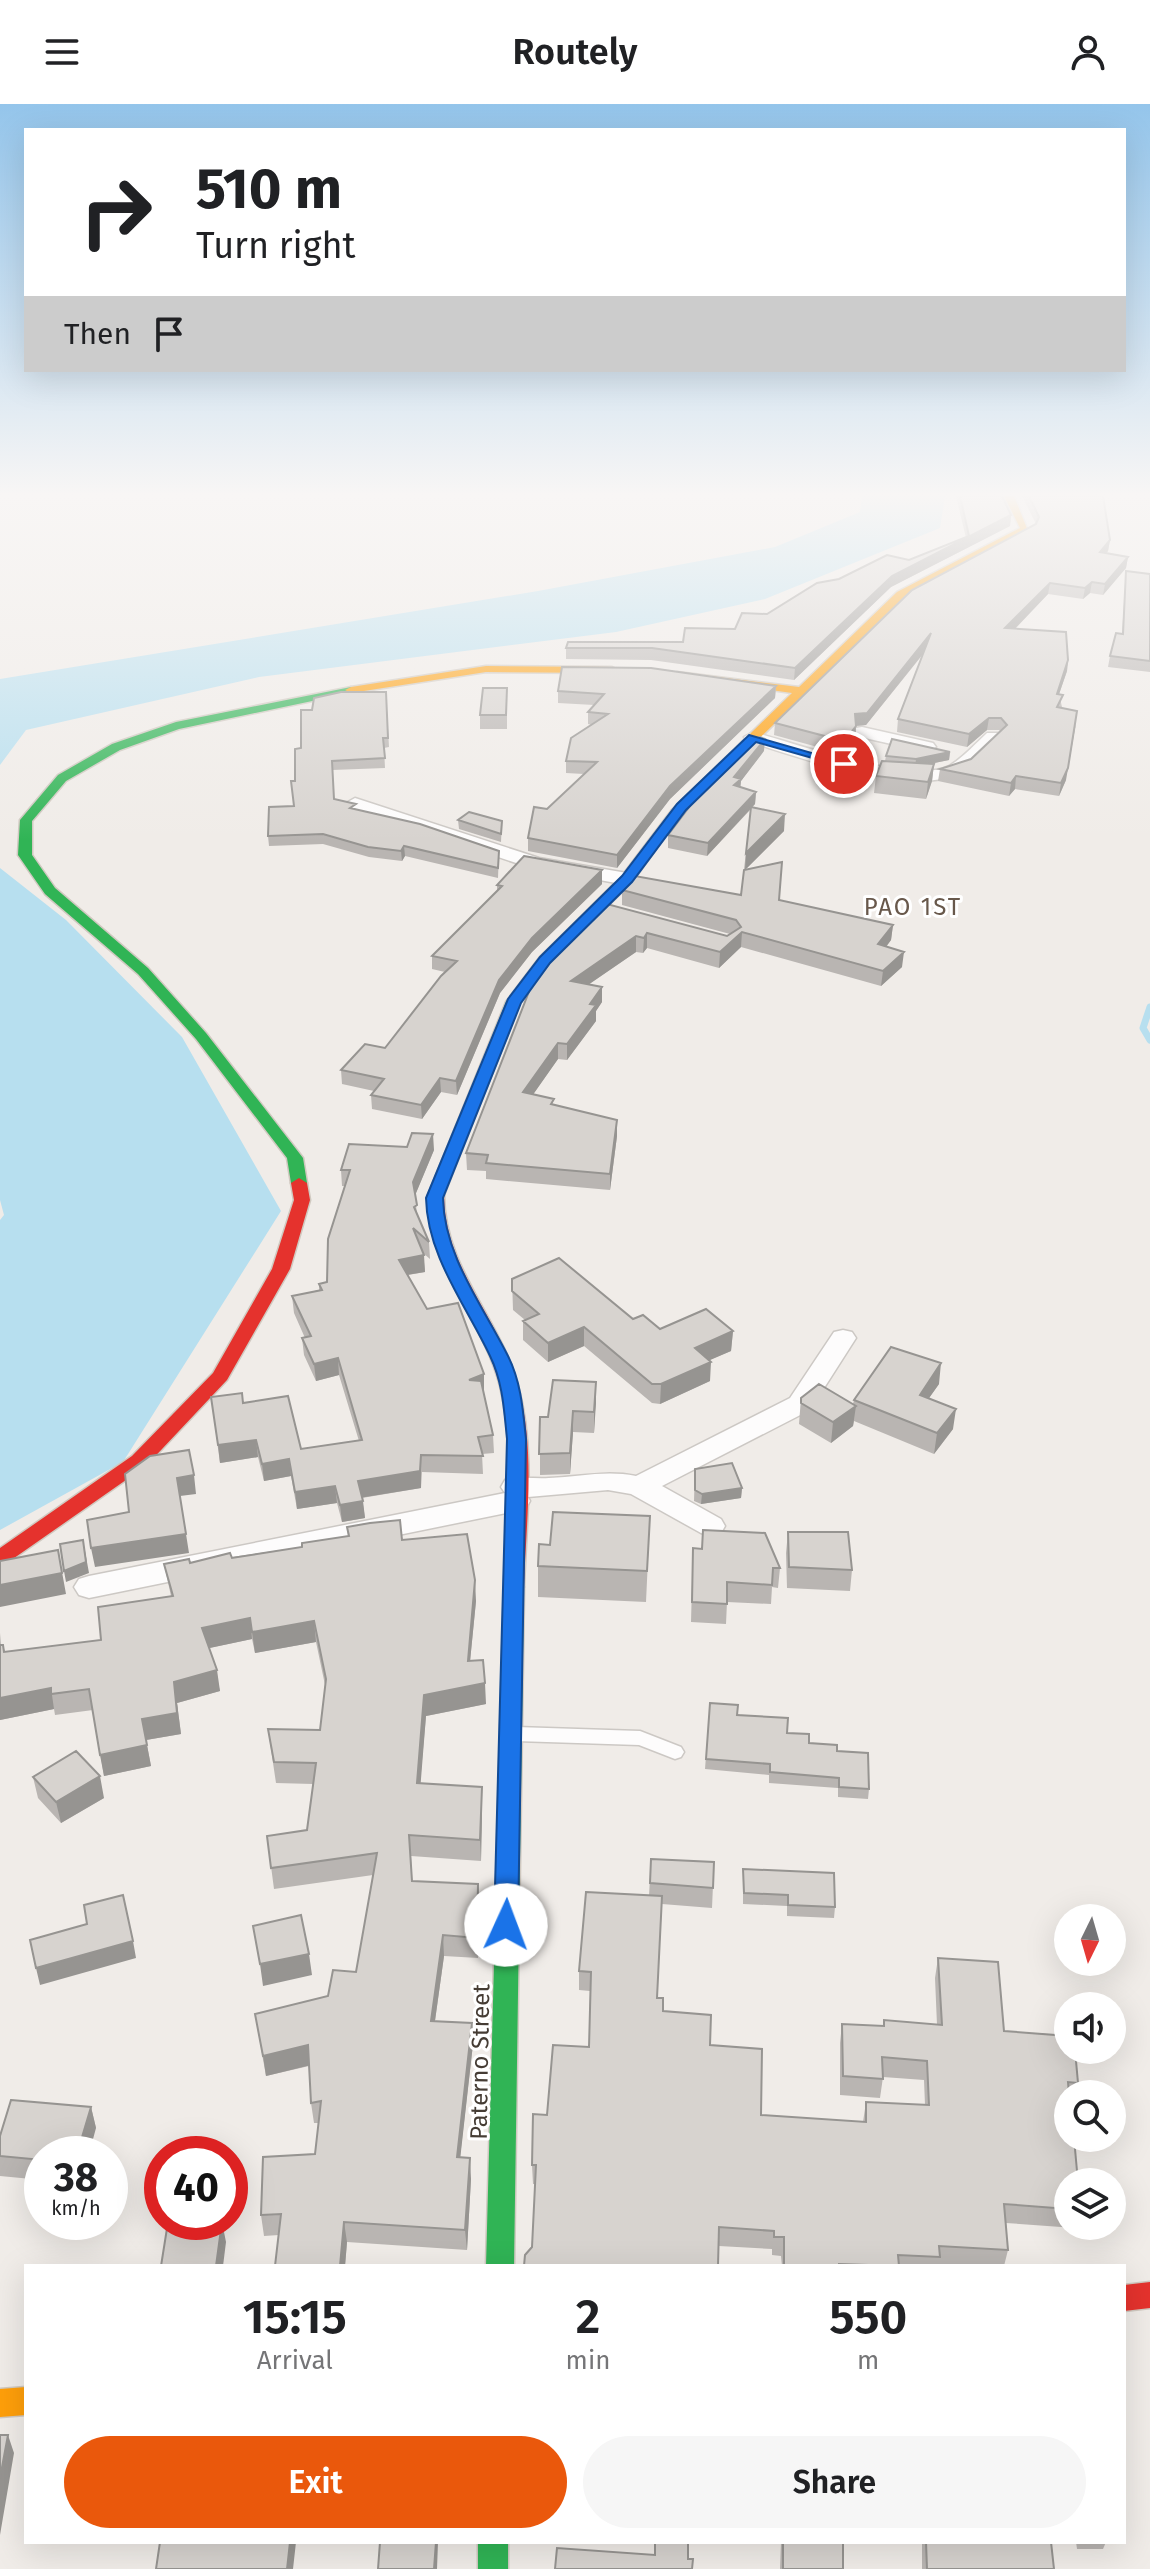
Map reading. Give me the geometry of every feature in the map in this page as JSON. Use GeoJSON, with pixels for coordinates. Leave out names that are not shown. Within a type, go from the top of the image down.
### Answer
{"type":"FeatureCollection","features":[{"type":"Feature","properties":{"kind":"street","name":"Paterno Street"},"geometry":{"type":"LineString","coordinates":[[500,2264],[517,1439],[512,1392],[500,1358],[454,1275],[435,1216],[435,1198],[513,1002],[545,960],[608,910],[627,879],[681,807],[883,611]]}},
{"type":"Feature","properties":{"kind":"street"},"geometry":{"type":"LineString","coordinates":[[0,1558],[139,1461],[220,1376],[281,1269],[302,1200],[295,1158],[201,1036],[143,971],[50,891],[25,855],[26,820],[62,778],[116,747],[176,726],[416,677],[486,669],[630,670]]}},
{"type":"Feature","properties":{"kind":"street"},"geometry":{"type":"LineString","coordinates":[[664,672],[801,691]]}},
{"type":"Feature","properties":{"kind":"street"},"geometry":{"type":"LineString","coordinates":[[862,732],[954,753],[993,737]]}},
{"type":"Feature","properties":{"kind":"street"},"geometry":{"type":"LineString","coordinates":[[753,737],[844,764],[916,773],[950,771],[954,753]]}},
{"type":"Feature","properties":{"kind":"street"},"geometry":{"type":"LineString","coordinates":[[355,803],[535,863],[627,879]]}},
{"type":"Feature","properties":{"kind":"street"},"geometry":{"type":"LineString","coordinates":[[639,1486],[800,1404],[843,1338]]}},
{"type":"Feature","properties":{"kind":"street"},"geometry":{"type":"LineString","coordinates":[[89,1587],[515,1494],[608,1480],[639,1486],[711,1526]]}},
{"type":"Feature","properties":{"kind":"street"},"geometry":{"type":"LineString","coordinates":[[1126,2298],[1150,2295]]}},
{"type":"Feature","properties":{"kind":"street"},"geometry":{"type":"LineString","coordinates":[[0,2403],[24,2401]]}},
{"type":"Feature","properties":{"kind":"street"},"geometry":{"type":"LineString","coordinates":[[493,2544],[493,2569]]}},
{"type":"Feature","properties":{"kind":"lane"},"geometry":{"type":"LineString","coordinates":[[512,1734],[640,1738],[675,1752]]}},
{"type":"Feature","properties":{"kind":"water"},"geometry":{"type":"Polygon","coordinates":[[[416,611],[711,611],[616,632],[259,677],[26,730],[0,765],[0,679],[416,611]]]}},
{"type":"Feature","properties":{"kind":"water"},"geometry":{"type":"Polygon","coordinates":[[[0,868],[66,920],[182,1037],[281,1211],[123,1462],[0,1530],[0,1220],[4,1215],[0,1200],[0,868]]]}},
{"type":"Feature","properties":{"kind":"building"},"geometry":{"type":"Polygon","coordinates":[[[772,611],[855,611],[795,668],[652,648],[566,648],[568,642],[683,642],[685,628],[735,629],[742,613],[767,614],[772,611]]]}},
{"type":"Feature","properties":{"kind":"building"},"geometry":{"type":"Polygon","coordinates":[[[890,611],[1022,611],[1005,628],[1066,632],[1068,660],[1057,694],[1063,695],[1057,707],[1077,711],[1068,768],[1061,783],[1016,776],[1011,783],[940,769],[971,759],[1007,725],[1001,718],[989,718],[969,734],[898,719],[931,633],[867,713],[855,714],[856,726],[844,741],[775,723],[890,611]]]}},
{"type":"Feature","properties":{"kind":"building"},"geometry":{"type":"Polygon","coordinates":[[[1124,611],[1150,611],[1150,661],[1110,656],[1116,633],[1123,634],[1124,611]]]}},
{"type":"Feature","properties":{"kind":"building"},"geometry":{"type":"Polygon","coordinates":[[[562,667],[651,668],[776,686],[670,786],[617,855],[528,838],[534,807],[547,809],[597,762],[566,761],[571,738],[608,714],[588,712],[604,694],[558,691],[562,667]]]}},
{"type":"Feature","properties":{"kind":"building"},"geometry":{"type":"Polygon","coordinates":[[[483,688],[507,688],[506,715],[480,715],[483,688]]]}},
{"type":"Feature","properties":{"kind":"building"},"geometry":{"type":"Polygon","coordinates":[[[341,692],[386,692],[388,738],[383,738],[385,758],[332,761],[334,799],[356,804],[350,808],[420,824],[499,851],[498,868],[404,846],[401,851],[368,847],[323,834],[268,836],[269,807],[294,806],[291,781],[295,781],[295,749],[301,748],[301,710],[312,710],[314,698],[341,692]]]}},
{"type":"Feature","properties":{"kind":"building"},"geometry":{"type":"Polygon","coordinates":[[[760,737],[765,739],[734,777],[741,779],[734,785],[756,792],[708,843],[668,835],[693,802],[760,737]]]}},
{"type":"Feature","properties":{"kind":"building"},"geometry":{"type":"Polygon","coordinates":[[[892,739],[950,752],[916,759],[886,756],[892,739]]]}},
{"type":"Feature","properties":{"kind":"building"},"geometry":{"type":"Polygon","coordinates":[[[882,761],[934,764],[928,782],[876,776],[882,761]]]}},
{"type":"Feature","properties":{"kind":"building"},"geometry":{"type":"Polygon","coordinates":[[[751,807],[785,814],[746,853],[751,807]]]}},
{"type":"Feature","properties":{"kind":"building"},"geometry":{"type":"Polygon","coordinates":[[[469,812],[502,821],[501,834],[458,820],[469,812]]]}},
{"type":"Feature","properties":{"kind":"building"},"geometry":{"type":"Polygon","coordinates":[[[524,856],[602,870],[532,938],[499,980],[456,1081],[440,1078],[421,1105],[371,1095],[384,1079],[341,1070],[365,1044],[385,1048],[441,976],[457,961],[432,956],[502,886],[497,885],[524,856]]]}},
{"type":"Feature","properties":{"kind":"building"},"geometry":{"type":"Polygon","coordinates":[[[782,862],[779,900],[893,925],[878,944],[904,952],[883,971],[742,932],[720,952],[647,933],[644,938],[636,936],[571,981],[602,987],[590,1004],[596,1005],[567,1044],[558,1043],[523,1092],[554,1099],[551,1104],[617,1120],[610,1174],[486,1163],[488,1155],[466,1153],[530,989],[558,952],[607,904],[727,936],[741,927],[736,920],[622,890],[635,876],[741,895],[744,870],[782,862]]]}},
{"type":"Feature","properties":{"kind":"building"},"geometry":{"type":"Polygon","coordinates":[[[412,1133],[433,1134],[413,1182],[417,1205],[414,1207],[429,1242],[413,1228],[424,1255],[399,1260],[427,1309],[458,1303],[484,1374],[469,1380],[481,1381],[493,1435],[478,1437],[483,1456],[421,1455],[420,1471],[358,1481],[363,1501],[340,1505],[335,1486],[295,1492],[289,1459],[262,1464],[256,1440],[218,1445],[211,1397],[242,1393],[243,1403],[288,1396],[301,1449],[362,1440],[338,1358],[314,1364],[302,1338],[311,1336],[292,1296],[322,1290],[319,1284],[327,1282],[328,1239],[350,1170],[341,1170],[349,1144],[407,1147],[412,1133]]]}},
{"type":"Feature","properties":{"kind":"building"},"geometry":{"type":"Polygon","coordinates":[[[559,1258],[633,1319],[643,1315],[660,1329],[706,1309],[733,1331],[695,1348],[711,1362],[661,1384],[652,1384],[584,1327],[548,1343],[523,1321],[539,1314],[512,1291],[512,1279],[559,1258]]]}},
{"type":"Feature","properties":{"kind":"building"},"geometry":{"type":"Polygon","coordinates":[[[891,1347],[941,1363],[920,1395],[956,1409],[937,1433],[854,1400],[891,1347]]]}},
{"type":"Feature","properties":{"kind":"building"},"geometry":{"type":"Polygon","coordinates":[[[553,1380],[596,1382],[594,1412],[573,1411],[570,1453],[539,1454],[540,1417],[548,1417],[553,1380]]]}},
{"type":"Feature","properties":{"kind":"building"},"geometry":{"type":"Polygon","coordinates":[[[819,1384],[856,1406],[833,1422],[801,1403],[801,1398],[819,1384]]]}},
{"type":"Feature","properties":{"kind":"building"},"geometry":{"type":"Polygon","coordinates":[[[189,1450],[194,1475],[177,1478],[186,1534],[91,1548],[87,1520],[129,1512],[125,1474],[150,1456],[189,1450]]]}},
{"type":"Feature","properties":{"kind":"building"},"geometry":{"type":"Polygon","coordinates":[[[732,1463],[742,1488],[702,1494],[695,1490],[695,1469],[732,1463]]]}},
{"type":"Feature","properties":{"kind":"building"},"geometry":{"type":"Polygon","coordinates":[[[553,1512],[650,1516],[647,1571],[538,1566],[539,1544],[550,1545],[553,1512]]]}},
{"type":"Feature","properties":{"kind":"building"},"geometry":{"type":"Polygon","coordinates":[[[400,1520],[402,1540],[467,1534],[475,1580],[468,1661],[483,1660],[485,1683],[424,1695],[417,1783],[482,1787],[480,1840],[409,1835],[412,1881],[478,1884],[477,1938],[443,1935],[431,2021],[472,2023],[457,2157],[470,2158],[465,2230],[344,2222],[340,2264],[275,2264],[281,2214],[261,2215],[263,2157],[315,2154],[321,2101],[311,2103],[308,2045],[263,2056],[255,2014],[328,1996],[333,1970],[356,1972],[377,1853],[271,1868],[267,1836],[307,1830],[316,1763],[274,1762],[268,1729],[320,1730],[326,1679],[314,1621],[252,1632],[250,1618],[202,1628],[217,1670],[174,1682],[177,1713],[142,1719],[147,1745],[100,1755],[89,1689],[51,1694],[51,1688],[0,1698],[0,1645],[3,1645],[4,1652],[101,1640],[98,1607],[173,1596],[164,1564],[189,1559],[190,1563],[230,1553],[232,1558],[302,1547],[302,1543],[349,1536],[347,1527],[400,1520]]]}},
{"type":"Feature","properties":{"kind":"building"},"geometry":{"type":"Polygon","coordinates":[[[703,1530],[765,1533],[780,1568],[773,1568],[772,1585],[727,1582],[727,1604],[692,1602],[693,1548],[702,1549],[703,1530]]]}},
{"type":"Feature","properties":{"kind":"building"},"geometry":{"type":"Polygon","coordinates":[[[788,1532],[848,1532],[852,1570],[789,1567],[788,1532]]]}},
{"type":"Feature","properties":{"kind":"building"},"geometry":{"type":"Polygon","coordinates":[[[83,1540],[86,1562],[64,1571],[60,1544],[83,1540]]]}},
{"type":"Feature","properties":{"kind":"building"},"geometry":{"type":"Polygon","coordinates":[[[58,1550],[62,1573],[0,1585],[0,1561],[58,1550]]]}},
{"type":"Feature","properties":{"kind":"building"},"geometry":{"type":"Polygon","coordinates":[[[710,1703],[738,1705],[737,1715],[788,1718],[787,1733],[809,1734],[809,1743],[837,1745],[837,1751],[868,1753],[869,1789],[839,1787],[839,1778],[770,1772],[770,1764],[706,1759],[710,1703]]]}},
{"type":"Feature","properties":{"kind":"building"},"geometry":{"type":"Polygon","coordinates":[[[76,1751],[100,1776],[56,1802],[33,1777],[76,1751]]]}},
{"type":"Feature","properties":{"kind":"building"},"geometry":{"type":"Polygon","coordinates":[[[651,1859],[714,1862],[713,1888],[650,1883],[651,1859]]]}},
{"type":"Feature","properties":{"kind":"building"},"geometry":{"type":"Polygon","coordinates":[[[743,1869],[834,1873],[835,1907],[788,1905],[788,1895],[744,1893],[743,1869]]]}},
{"type":"Feature","properties":{"kind":"building"},"geometry":{"type":"Polygon","coordinates":[[[586,1892],[662,1896],[657,1998],[663,1998],[663,2011],[711,2015],[710,2045],[762,2049],[761,2115],[866,2122],[866,2102],[929,2105],[927,2061],[882,2057],[883,2079],[843,2076],[842,2024],[884,2026],[884,2020],[942,2025],[938,1958],[998,1962],[1004,2031],[1054,2035],[1054,2064],[1076,2064],[1078,2080],[1054,2080],[1054,2152],[1075,2152],[1077,2168],[1054,2168],[1054,2208],[1004,2204],[1008,2250],[939,2246],[940,2257],[898,2255],[899,2264],[784,2264],[784,2237],[774,2237],[774,2231],[719,2227],[718,2264],[524,2264],[525,2255],[532,2247],[536,2165],[532,2165],[533,2114],[547,2115],[553,2045],[589,2047],[591,1972],[579,1971],[586,1892]]]}},
{"type":"Feature","properties":{"kind":"building"},"geometry":{"type":"Polygon","coordinates":[[[123,1895],[133,1941],[36,1968],[30,1940],[87,1924],[84,1905],[123,1895]]]}},
{"type":"Feature","properties":{"kind":"building"},"geometry":{"type":"Polygon","coordinates":[[[301,1915],[309,1954],[260,1964],[253,1926],[301,1915]]]}},
{"type":"Feature","properties":{"kind":"building"},"geometry":{"type":"Polygon","coordinates":[[[11,2100],[91,2107],[82,2136],[24,2136],[24,2158],[0,2156],[0,2136],[11,2100]]]}},
{"type":"Feature","properties":{"kind":"building"},"geometry":{"type":"Polygon","coordinates":[[[165,2240],[220,2240],[216,2264],[161,2264],[165,2240]]]}},
{"type":"Feature","properties":{"kind":"building"},"geometry":{"type":"Polygon","coordinates":[[[0,2435],[8,2435],[0,2478],[0,2435]]]}},
{"type":"Feature","properties":{"kind":"building"},"geometry":{"type":"Polygon","coordinates":[[[160,2544],[290,2544],[287,2569],[156,2569],[160,2544]]]}},
{"type":"Feature","properties":{"kind":"building"},"geometry":{"type":"Polygon","coordinates":[[[380,2544],[436,2544],[434,2569],[378,2569],[380,2544]]]}},
{"type":"Feature","properties":{"kind":"building"},"geometry":{"type":"Polygon","coordinates":[[[655,2544],[688,2544],[688,2559],[693,2559],[692,2569],[555,2569],[557,2548],[655,2555],[655,2544]]]}},
{"type":"Feature","properties":{"kind":"building"},"geometry":{"type":"Polygon","coordinates":[[[783,2544],[843,2544],[843,2569],[783,2569],[783,2544]]]}},
{"type":"Feature","properties":{"kind":"building"},"geometry":{"type":"Polygon","coordinates":[[[926,2544],[1051,2544],[1054,2569],[927,2569],[926,2544]]]}},
{"type":"Feature","properties":{"kind":"waterway"},"geometry":{"type":"LineString","coordinates":[[1150,1007],[1143,1028],[1150,1040]]}},
{"type":"Feature","properties":{"kind":"traffic: fast"},"geometry":{"type":"LineString","coordinates":[[299,1183],[295,1158],[201,1036],[143,971],[50,891],[25,855],[26,820],[62,778],[116,747],[176,726],[351,690]]}},
{"type":"Feature","properties":{"kind":"traffic: fast"},"geometry":{"type":"LineString","coordinates":[[436,1195],[513,1002],[545,960],[627,879],[676,813]]}},
{"type":"Feature","properties":{"kind":"traffic: fast"},"geometry":{"type":"LineString","coordinates":[[500,2264],[514,1587]]}},
{"type":"Feature","properties":{"kind":"traffic: fast"},"geometry":{"type":"LineString","coordinates":[[493,2544],[493,2569]]}},
{"type":"Feature","properties":{"kind":"traffic: slow"},"geometry":{"type":"LineString","coordinates":[[676,813],[884,611]]}},
{"type":"Feature","properties":{"kind":"traffic: slow"},"geometry":{"type":"LineString","coordinates":[[351,690],[486,669],[612,670]]}},
{"type":"Feature","properties":{"kind":"traffic: slow"},"geometry":{"type":"LineString","coordinates":[[681,674],[801,691]]}},
{"type":"Feature","properties":{"kind":"traffic: slow"},"geometry":{"type":"LineString","coordinates":[[0,2403],[24,2401]]}},
{"type":"Feature","properties":{"kind":"traffic: jam"},"geometry":{"type":"LineString","coordinates":[[0,1558],[139,1461],[220,1376],[281,1269],[302,1200],[299,1183]]}},
{"type":"Feature","properties":{"kind":"traffic: jam"},"geometry":{"type":"LineString","coordinates":[[436,1195],[436,1218],[441,1242],[501,1363],[514,1410],[518,1460],[514,1587]]}},
{"type":"Feature","properties":{"kind":"traffic: jam"},"geometry":{"type":"LineString","coordinates":[[1126,2298],[1150,2295]]}},
{"type":"Feature","properties":{"kind":"district","name":"PAO 1ST"},"geometry":{"type":"Point","coordinates":[913,907]}},
{"type":"Feature","properties":{"kind":"route"},"geometry":{"type":"LineString","coordinates":[[506,1925],[517,1439],[512,1392],[500,1358],[454,1275],[435,1216],[435,1198],[513,1002],[545,960],[627,879],[681,807],[753,737],[844,764]]}}]}
